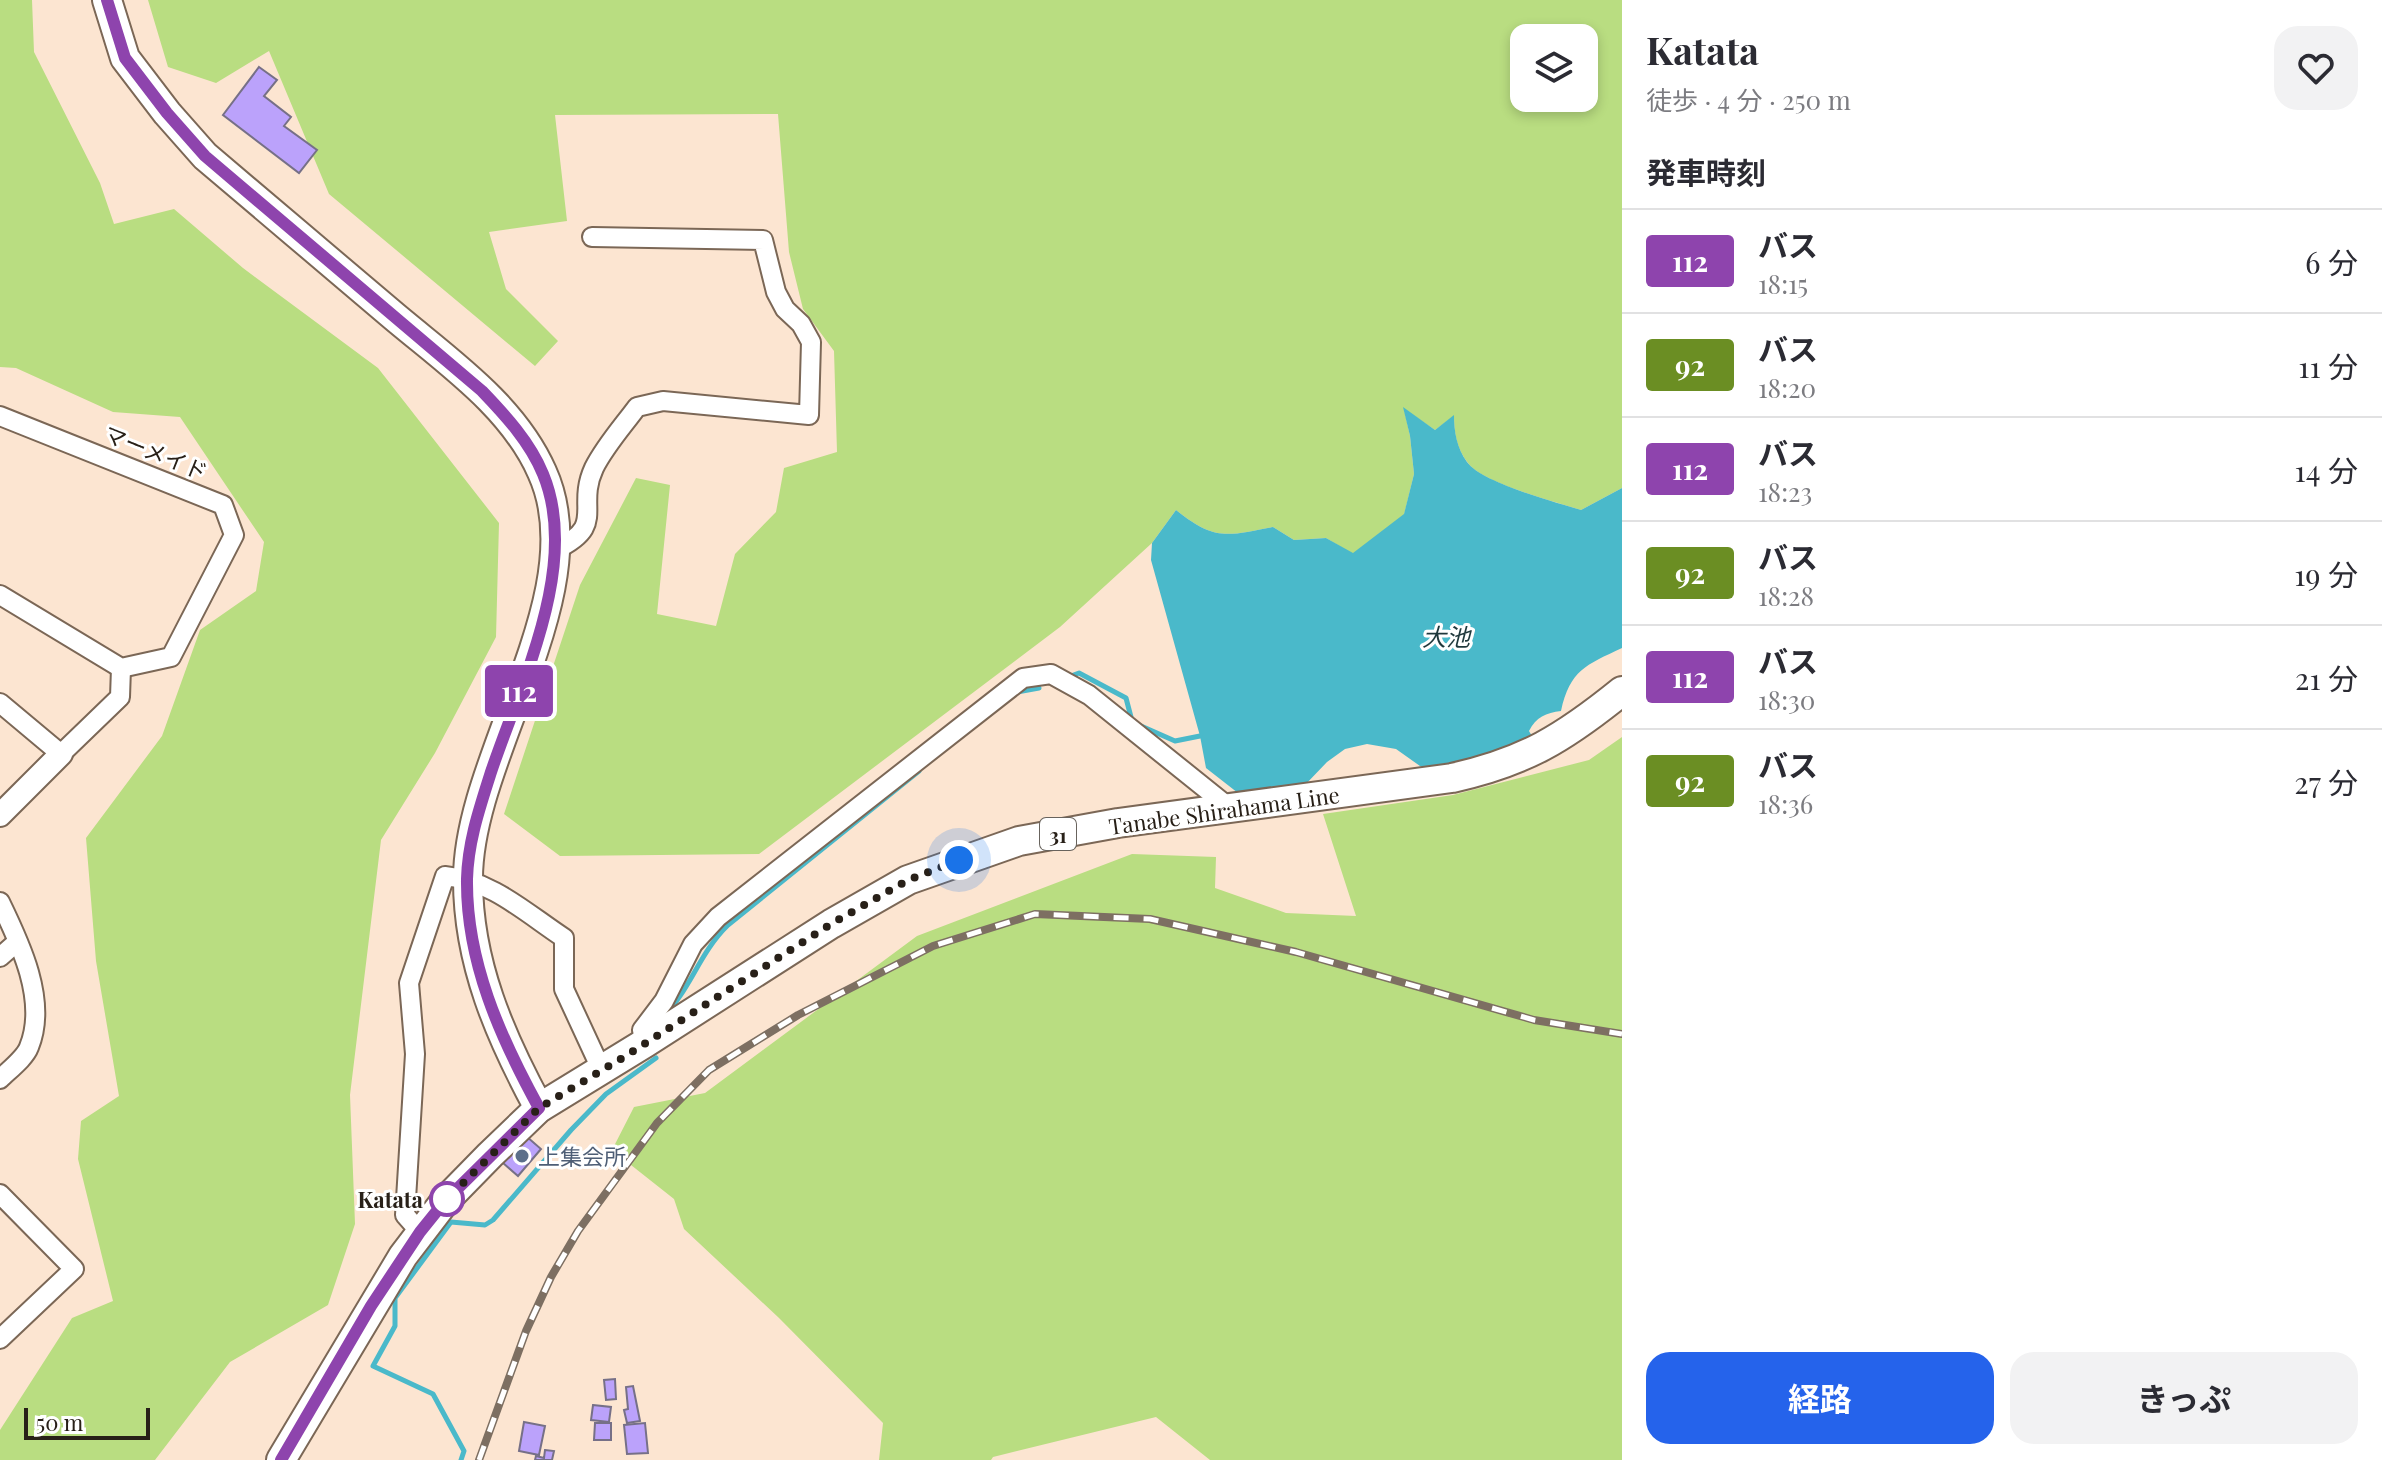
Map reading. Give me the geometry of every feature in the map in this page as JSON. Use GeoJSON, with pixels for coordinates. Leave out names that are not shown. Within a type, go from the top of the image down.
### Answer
{"type":"FeatureCollection","features":[{"type":"Feature","properties":{"kind":"main road"},"geometry":{"type":"LineString","coordinates":[[107,0],[125,58],[205,156],[482,391],[526,442],[543,473],[555,514],[555,550],[545,610],[473,829],[467,878],[471,937],[488,1002],[539,1108]]}},
{"type":"Feature","properties":{"kind":"main road","name":"Tanabe Shirahama Line"},"geometry":{"type":"LineString","coordinates":[[281,1460],[371,1306],[420,1232],[472,1173],[539,1108],[831,924],[908,880],[1019,841],[1118,823],[1492,770],[1538,751],[1588,719],[1622,691]]}},
{"type":"Feature","properties":{"kind":"street"},"geometry":{"type":"LineString","coordinates":[[555,550],[576,540],[586,528],[588,492],[594,469],[637,407],[663,401],[809,415],[811,342],[776,292],[763,240],[592,237]]}},
{"type":"Feature","properties":{"kind":"street","name":"マーメイド"},"geometry":{"type":"LineString","coordinates":[[0,416],[223,505],[234,535],[171,657],[121,668]]}},
{"type":"Feature","properties":{"kind":"street"},"geometry":{"type":"LineString","coordinates":[[0,595],[121,668],[120,697],[0,815]]}},
{"type":"Feature","properties":{"kind":"street"},"geometry":{"type":"LineString","coordinates":[[645,1043],[642,1030],[664,1001],[693,944],[718,917],[1023,678],[1051,674],[1089,695],[1231,809]]}},
{"type":"Feature","properties":{"kind":"street"},"geometry":{"type":"LineString","coordinates":[[0,703],[61,754]]}},
{"type":"Feature","properties":{"kind":"street"},"geometry":{"type":"LineString","coordinates":[[420,1232],[405,1215],[415,1054],[409,983],[445,876],[467,878],[484,884],[564,938],[564,989],[602,1071]]}},
{"type":"Feature","properties":{"kind":"street"},"geometry":{"type":"LineString","coordinates":[[0,902],[26,965],[36,1012],[29,1049],[0,1079]]}},
{"type":"Feature","properties":{"kind":"street"},"geometry":{"type":"LineString","coordinates":[[0,957],[17,942]]}},
{"type":"Feature","properties":{"kind":"street"},"geometry":{"type":"LineString","coordinates":[[0,1339],[74,1269],[3,1203]]}},
{"type":"Feature","properties":{"kind":"green space"},"geometry":{"type":"Polygon","coordinates":[[[0,0],[32,0],[34,52],[100,183],[114,224],[174,209],[243,268],[378,368],[499,523],[496,637],[435,753],[381,840],[350,1095],[355,1224],[328,1305],[230,1362],[155,1460],[0,1460],[0,1430],[72,1318],[113,1301],[78,1159],[81,1121],[119,1096],[96,961],[86,838],[162,736],[200,630],[256,591],[264,542],[180,417],[113,412],[16,368],[0,367],[0,0]]]}},
{"type":"Feature","properties":{"kind":"green space"},"geometry":{"type":"Polygon","coordinates":[[[148,0],[1622,0],[1622,488],[1581,510],[1520,491],[1488,478],[1468,463],[1457,441],[1454,416],[1435,430],[1404,409],[1414,474],[1404,515],[1353,554],[1326,538],[1294,540],[1273,527],[1222,534],[1201,527],[1176,510],[1152,543],[1060,627],[759,854],[560,856],[504,814],[580,585],[636,478],[670,485],[657,614],[716,626],[735,554],[776,512],[784,468],[837,452],[834,351],[803,309],[789,252],[778,114],[555,115],[567,221],[489,232],[506,289],[558,341],[535,366],[329,194],[269,51],[216,83],[168,67],[148,0]]]}},
{"type":"Feature","properties":{"kind":"green space"},"geometry":{"type":"Polygon","coordinates":[[[1622,737],[1622,1460],[1210,1460],[1156,1417],[991,1460],[879,1460],[883,1423],[779,1318],[684,1229],[674,1199],[612,1150],[634,1107],[705,1093],[917,936],[1132,854],[1216,857],[1215,888],[1286,913],[1356,916],[1323,814],[1453,795],[1589,760],[1622,737]]]}},
{"type":"Feature","properties":{"kind":"water","name":"大池"},"geometry":{"type":"Polygon","coordinates":[[[1403,407],[1435,430],[1454,415],[1457,440],[1467,462],[1475,470],[1520,491],[1581,510],[1622,488],[1622,648],[1581,670],[1569,686],[1561,711],[1542,716],[1532,726],[1529,731],[1536,743],[1438,771],[1420,766],[1396,749],[1367,744],[1345,749],[1327,762],[1304,786],[1238,793],[1206,768],[1151,560],[1152,543],[1176,510],[1201,527],[1222,534],[1273,527],[1294,540],[1326,538],[1353,553],[1404,514],[1414,474],[1403,407]]]}},
{"type":"Feature","properties":{"kind":"building"},"geometry":{"type":"Polygon","coordinates":[[[259,67],[277,80],[264,96],[291,117],[284,126],[317,150],[299,173],[223,115],[259,67]]]}},
{"type":"Feature","properties":{"kind":"building","name":"上集会所"},"geometry":{"type":"Polygon","coordinates":[[[526,1136],[541,1149],[518,1176],[503,1163],[526,1136]]]}},
{"type":"Feature","properties":{"kind":"building"},"geometry":{"type":"Polygon","coordinates":[[[615,1379],[616,1399],[606,1400],[604,1380],[615,1379]]]}},
{"type":"Feature","properties":{"kind":"building"},"geometry":{"type":"Polygon","coordinates":[[[633,1386],[640,1421],[627,1423],[624,1410],[628,1409],[626,1387],[633,1386]]]}},
{"type":"Feature","properties":{"kind":"building"},"geometry":{"type":"Polygon","coordinates":[[[593,1405],[611,1407],[609,1422],[591,1420],[593,1405]]]}},
{"type":"Feature","properties":{"kind":"building"},"geometry":{"type":"Polygon","coordinates":[[[524,1422],[545,1426],[539,1455],[519,1451],[524,1422]]]}},
{"type":"Feature","properties":{"kind":"building"},"geometry":{"type":"Polygon","coordinates":[[[595,1423],[611,1423],[611,1440],[594,1440],[595,1423]]]}},
{"type":"Feature","properties":{"kind":"building"},"geometry":{"type":"Polygon","coordinates":[[[645,1423],[648,1453],[627,1454],[624,1425],[645,1423]]]}},
{"type":"Feature","properties":{"kind":"building"},"geometry":{"type":"Polygon","coordinates":[[[545,1450],[554,1451],[552,1460],[535,1460],[536,1456],[544,1458],[545,1450]]]}},
{"type":"Feature","properties":{"kind":"waterway"},"geometry":{"type":"LineString","coordinates":[[1071,676],[1079,673],[1126,698],[1132,721]]}},
{"type":"Feature","properties":{"kind":"waterway"},"geometry":{"type":"LineString","coordinates":[[1017,692],[1039,688]]}},
{"type":"Feature","properties":{"kind":"waterway"},"geometry":{"type":"LineString","coordinates":[[1141,726],[1175,741],[1200,736]]}},
{"type":"Feature","properties":{"kind":"waterway"},"geometry":{"type":"LineString","coordinates":[[663,1016],[728,925],[919,771]]}},
{"type":"Feature","properties":{"kind":"waterway"},"geometry":{"type":"LineString","coordinates":[[461,1460],[464,1451],[433,1394],[373,1366],[395,1326],[395,1298],[451,1222],[485,1225],[493,1220],[606,1094],[656,1058]]}},
{"type":"Feature","properties":{"kind":"railway"},"geometry":{"type":"LineString","coordinates":[[479,1460],[526,1331],[551,1277],[578,1231],[657,1123],[709,1070],[798,1015],[933,946],[1035,914],[1150,919],[1296,952],[1534,1020],[1622,1034]]}},
{"type":"Feature","properties":{"kind":"bus line","name":"112"},"geometry":{"type":"LineString","coordinates":[[107,0],[125,58],[167,113],[205,156],[482,391],[526,442],[543,473],[555,514],[555,550],[545,610],[473,829],[467,878],[471,937],[488,1002],[539,1108],[445,1201],[420,1232],[371,1306],[281,1460]]}},
{"type":"Feature","properties":{"kind":"place","name":"上集会所"},"geometry":{"type":"Point","coordinates":[522,1156]}},
{"type":"Feature","properties":{"kind":"place","name":"Katata"},"geometry":{"type":"Point","coordinates":[447,1199]}},
{"type":"Feature","properties":{"kind":"route"},"geometry":{"type":"LineString","coordinates":[[447,1199],[445,1201],[539,1108],[831,924],[908,880],[959,860]]}}]}
